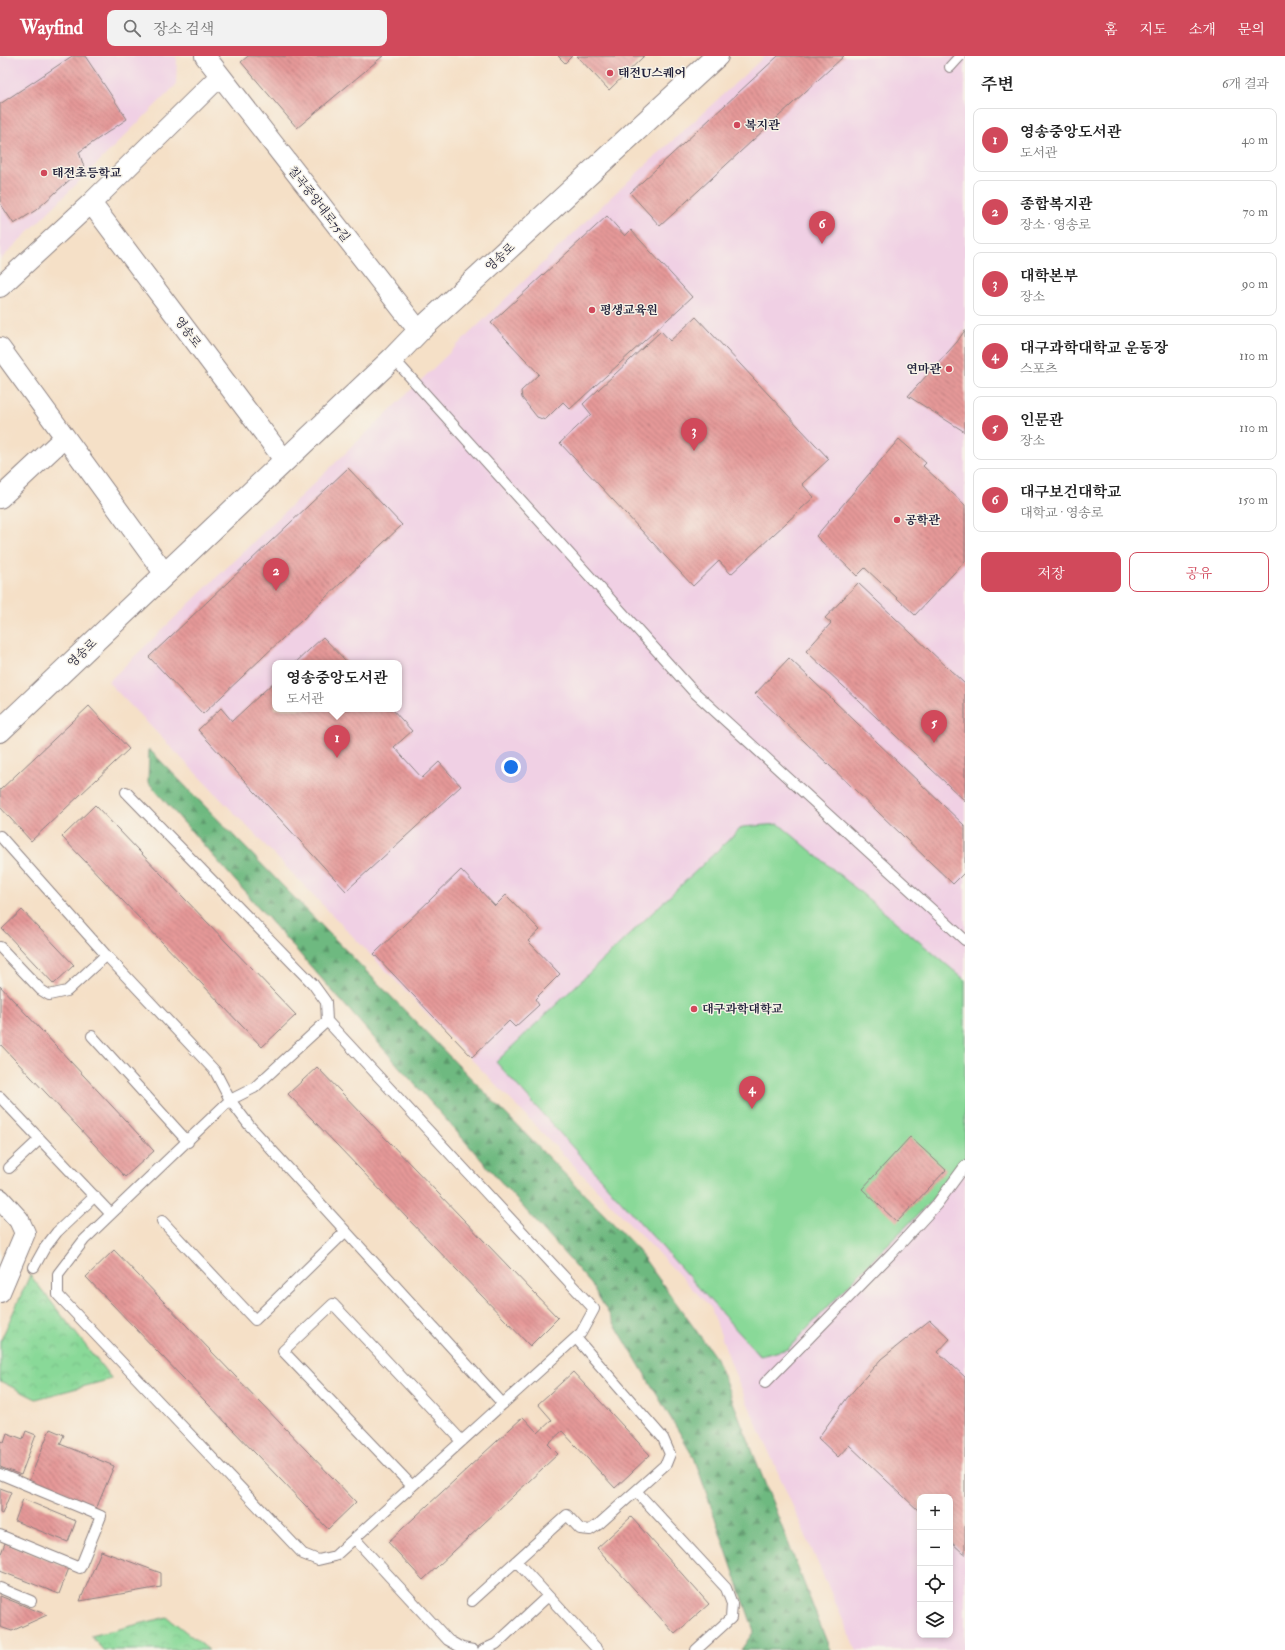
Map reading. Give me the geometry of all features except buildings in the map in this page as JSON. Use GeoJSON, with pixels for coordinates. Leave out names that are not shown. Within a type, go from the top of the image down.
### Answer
{"type":"FeatureCollection","features":[{"type":"Feature","properties":{"kind":"main road","name":"영송로"},"geometry":{"type":"LineString","coordinates":[[0,731],[393,358],[419,331],[717,56]]}},
{"type":"Feature","properties":{"kind":"street","name":"칠곡중앙대로75길"},"geometry":{"type":"LineString","coordinates":[[205,56],[419,331]]}},
{"type":"Feature","properties":{"kind":"street"},"geometry":{"type":"LineString","coordinates":[[0,287],[91,203],[220,76]]}},
{"type":"Feature","properties":{"kind":"street","name":"영송로"},"geometry":{"type":"LineString","coordinates":[[91,203],[285,461]]}},
{"type":"Feature","properties":{"kind":"street"},"geometry":{"type":"LineString","coordinates":[[0,348],[165,574]]}},
{"type":"Feature","properties":{"kind":"street"},"geometry":{"type":"LineString","coordinates":[[0,498],[65,438]]}},
{"type":"Feature","properties":{"kind":"street"},"geometry":{"type":"LineString","coordinates":[[0,1199],[19,1220],[25,1233],[0,1292]]}},
{"type":"Feature","properties":{"kind":"lane"},"geometry":{"type":"LineString","coordinates":[[950,67],[960,56]]}},
{"type":"Feature","properties":{"kind":"lane"},"geometry":{"type":"LineString","coordinates":[[393,358],[693,691],[965,940]]}},
{"type":"Feature","properties":{"kind":"lane"},"geometry":{"type":"LineString","coordinates":[[126,792],[313,984],[326,1002],[327,1021],[594,1309],[581,1333],[576,1338],[355,1539],[335,1556],[318,1560],[303,1554],[58,1295],[58,1274],[84,1240],[188,1142],[230,1100],[254,1088],[327,1021]]}},
{"type":"Feature","properties":{"kind":"lane"},"geometry":{"type":"LineString","coordinates":[[0,836],[106,955],[215,1071],[230,1100],[248,1126],[503,1404]]}},
{"type":"Feature","properties":{"kind":"lane"},"geometry":{"type":"LineString","coordinates":[[0,947],[41,990],[49,995],[67,991],[106,955]]}},
{"type":"Feature","properties":{"kind":"lane"},"geometry":{"type":"LineString","coordinates":[[92,1036],[188,1142]]}},
{"type":"Feature","properties":{"kind":"lane"},"geometry":{"type":"LineString","coordinates":[[0,1097],[112,1214]]}},
{"type":"Feature","properties":{"kind":"lane"},"geometry":{"type":"LineString","coordinates":[[9,1168],[40,1139]]}},
{"type":"Feature","properties":{"kind":"lane"},"geometry":{"type":"LineString","coordinates":[[765,1383],[892,1253],[937,1204],[965,1166]]}},
{"type":"Feature","properties":{"kind":"lane"},"geometry":{"type":"LineString","coordinates":[[34,1267],[44,1249],[57,1232],[95,1196]]}},
{"type":"Feature","properties":{"kind":"lane"},"geometry":{"type":"LineString","coordinates":[[162,1222],[255,1320],[346,1232]]}},
{"type":"Feature","properties":{"kind":"lane"},"geometry":{"type":"LineString","coordinates":[[412,1486],[283,1351],[333,1304],[462,1441]]}},
{"type":"Feature","properties":{"kind":"lane"},"geometry":{"type":"LineString","coordinates":[[472,1601],[567,1515],[580,1529],[590,1530],[599,1524],[666,1464],[670,1454],[663,1438],[576,1338]]}},
{"type":"Feature","properties":{"kind":"lane"},"geometry":{"type":"LineString","coordinates":[[0,1474],[101,1516],[80,1568],[0,1535]]}},
{"type":"Feature","properties":{"kind":"lane"},"geometry":{"type":"LineString","coordinates":[[636,1491],[726,1588],[732,1604],[731,1618],[696,1650]]}},
{"type":"Feature","properties":{"kind":"lane"},"geometry":{"type":"LineString","coordinates":[[355,1539],[448,1640],[462,1648],[473,1650]]}},
{"type":"Feature","properties":{"kind":"lane"},"geometry":{"type":"LineString","coordinates":[[516,1561],[598,1650]]}},
{"type":"Feature","properties":{"kind":"lane"},"geometry":{"type":"LineString","coordinates":[[0,1588],[31,1601]]}},
{"type":"Feature","properties":{"kind":"lane"},"geometry":{"type":"LineString","coordinates":[[483,1650],[496,1644],[548,1596]]}},
{"type":"Feature","properties":{"kind":"shaded area","name":"태전초등학교"},"geometry":{"type":"Polygon","coordinates":[[[0,56],[175,56],[177,59],[176,85],[0,260],[0,56]]]}},
{"type":"Feature","properties":{"kind":"shaded area","name":"대구과학대학교"},"geometry":{"type":"Polygon","coordinates":[[[765,56],[965,56],[965,1650],[856,1650],[736,1377],[711,1308],[108,682],[611,197],[765,56]]]}},
{"type":"Feature","properties":{"kind":"green space"},"geometry":{"type":"Polygon","coordinates":[[[149,749],[635,1246],[716,1358],[830,1650],[741,1650],[754,1631],[694,1457],[591,1284],[148,782],[149,749]]]}},
{"type":"Feature","properties":{"kind":"green space"},"geometry":{"type":"Polygon","coordinates":[[[779,824],[965,980],[965,1157],[926,1207],[881,1251],[788,1349],[760,1356],[496,1062],[742,827],[779,824]]]}},
{"type":"Feature","properties":{"kind":"green space"},"geometry":{"type":"Polygon","coordinates":[[[30,1275],[112,1379],[36,1399],[0,1381],[0,1342],[30,1275]]]}},
{"type":"Feature","properties":{"kind":"green space"},"geometry":{"type":"Polygon","coordinates":[[[167,1617],[209,1650],[103,1650],[91,1636],[167,1617]]]}},
{"type":"Feature","properties":{"kind":"place","name":"태전U스퀘어"},"geometry":{"type":"Point","coordinates":[610,73]}},
{"type":"Feature","properties":{"kind":"place","name":"복지관"},"geometry":{"type":"Point","coordinates":[737,125]}},
{"type":"Feature","properties":{"kind":"place","name":"태전초등학교"},"geometry":{"type":"Point","coordinates":[44,173]}},
{"type":"Feature","properties":{"kind":"place","name":"대구보건대학교"},"geometry":{"type":"Point","coordinates":[822,244]}},
{"type":"Feature","properties":{"kind":"place","name":"평생교육원"},"geometry":{"type":"Point","coordinates":[592,310]}},
{"type":"Feature","properties":{"kind":"place","name":"연마관"},"geometry":{"type":"Point","coordinates":[949,369]}},
{"type":"Feature","properties":{"kind":"place","name":"대학본부"},"geometry":{"type":"Point","coordinates":[694,451]}},
{"type":"Feature","properties":{"kind":"place","name":"공학관"},"geometry":{"type":"Point","coordinates":[897,520]}},
{"type":"Feature","properties":{"kind":"place","name":"종합복지관"},"geometry":{"type":"Point","coordinates":[276,591]}},
{"type":"Feature","properties":{"kind":"place","name":"인문관"},"geometry":{"type":"Point","coordinates":[934,743]}},
{"type":"Feature","properties":{"kind":"place","name":"영송중앙도서관"},"geometry":{"type":"Point","coordinates":[337,758]}},
{"type":"Feature","properties":{"kind":"place","name":"대구과학대학교"},"geometry":{"type":"Point","coordinates":[694,1009]}},
{"type":"Feature","properties":{"kind":"place","name":"대구과학대학교 운동장"},"geometry":{"type":"Point","coordinates":[752,1109]}}]}
